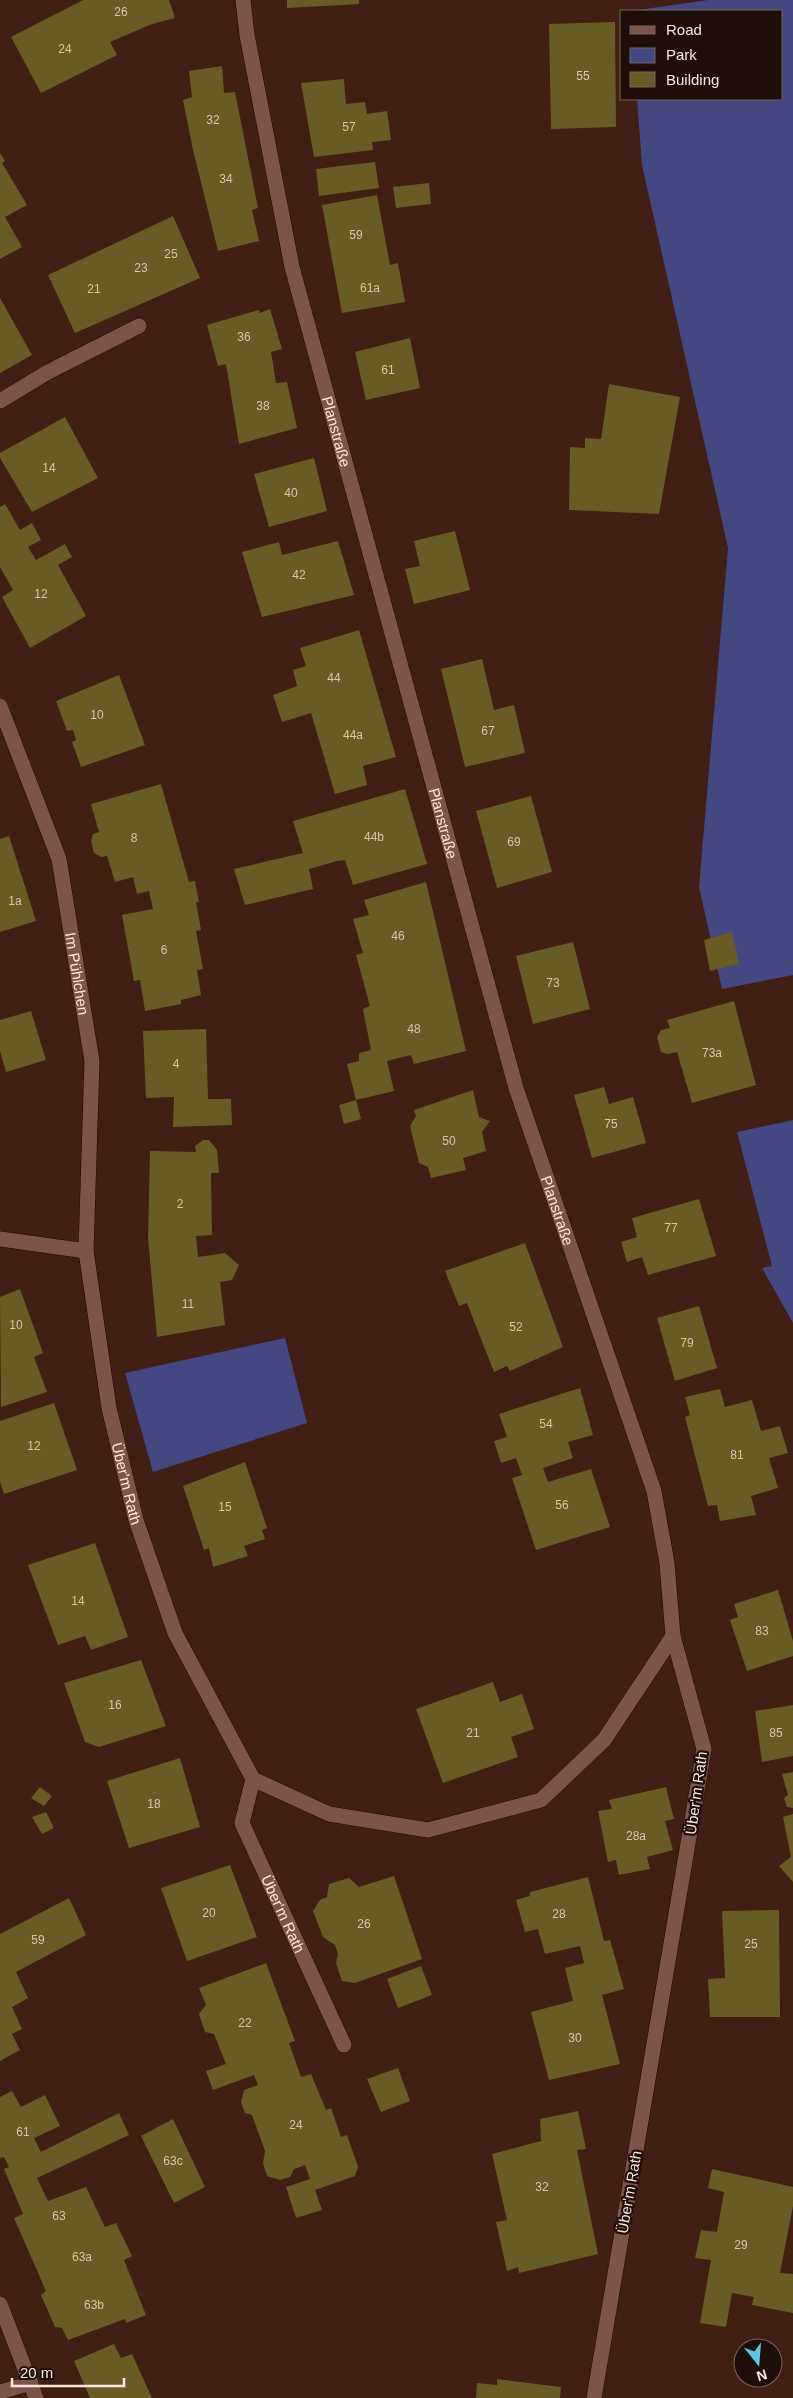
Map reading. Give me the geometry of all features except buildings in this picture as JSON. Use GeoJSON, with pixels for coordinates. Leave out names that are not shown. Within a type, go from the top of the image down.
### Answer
{"type":"FeatureCollection","features":[{"type":"Feature","properties":{"kind":"street","name":"Planstraße"},"geometry":{"type":"LineString","coordinates":[[243,0],[247,35],[292,267],[516,1088],[654,1491],[667,1562],[674,1636]]}},
{"type":"Feature","properties":{"kind":"street"},"geometry":{"type":"LineString","coordinates":[[0,400],[48,372],[138,326]]}},
{"type":"Feature","properties":{"kind":"street","name":"Im Pühlchen"},"geometry":{"type":"LineString","coordinates":[[0,706],[59,859],[92,1061],[86,1251]]}},
{"type":"Feature","properties":{"kind":"street"},"geometry":{"type":"LineString","coordinates":[[0,1240],[86,1251]]}},
{"type":"Feature","properties":{"kind":"street","name":"Über'm Rath"},"geometry":{"type":"LineString","coordinates":[[86,1251],[109,1408],[136,1520],[175,1633],[254,1779],[242,1823],[344,2045]]}},
{"type":"Feature","properties":{"kind":"street"},"geometry":{"type":"LineString","coordinates":[[254,1779],[329,1814],[428,1830],[541,1800],[604,1740],[674,1636]]}},
{"type":"Feature","properties":{"kind":"street","name":"Über'm Rath"},"geometry":{"type":"LineString","coordinates":[[594,2398],[704,1749],[674,1636]]}},
{"type":"Feature","properties":{"kind":"street"},"geometry":{"type":"LineString","coordinates":[[0,2304],[36,2398]]}},
{"type":"Feature","properties":{"kind":"street"},"geometry":{"type":"LineString","coordinates":[[0,2392],[31,2383]]}},
{"type":"Feature","properties":{"kind":"green space"},"geometry":{"type":"Polygon","coordinates":[[[708,0],[793,0],[793,975],[722,989],[699,887],[728,548],[642,165],[637,100],[783,100],[783,10],[638,10],[708,0]]]}},
{"type":"Feature","properties":{"kind":"green space"},"geometry":{"type":"Polygon","coordinates":[[[793,1120],[793,1323],[762,1268],[772,1266],[737,1132],[793,1120]]]}},
{"type":"Feature","properties":{"kind":"green space"},"geometry":{"type":"Polygon","coordinates":[[[285,1338],[307,1423],[153,1472],[125,1373],[285,1338]]]}}]}
